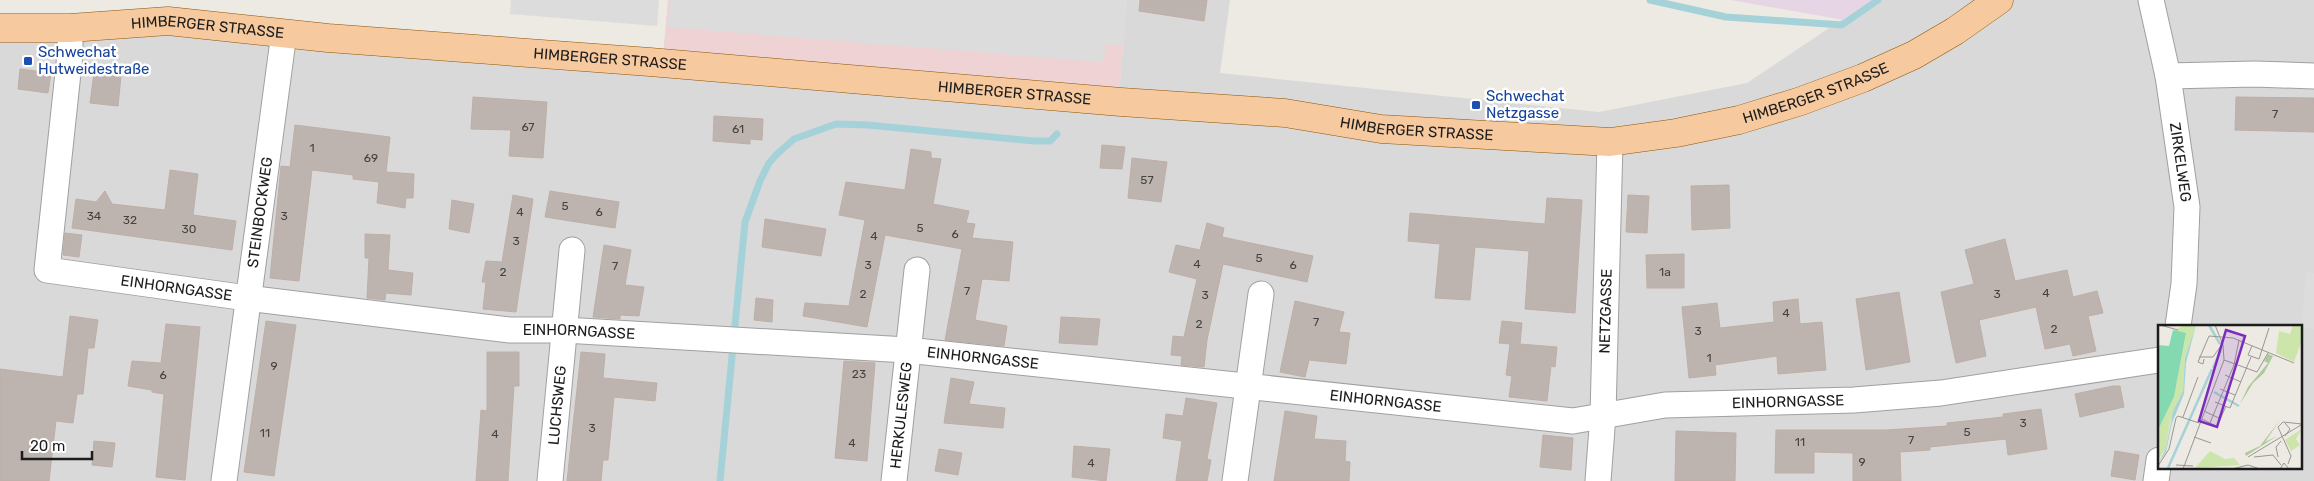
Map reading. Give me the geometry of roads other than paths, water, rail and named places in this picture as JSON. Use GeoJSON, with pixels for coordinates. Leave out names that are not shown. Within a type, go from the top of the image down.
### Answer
{"type":"FeatureCollection","features":[{"type":"Feature","properties":{"kind":"main road","name":"HIMBERGER STRASSE"},"geometry":{"type":"LineString","coordinates":[[0,28],[70,28],[168,21],[328,38],[650,62],[1121,102],[1285,113],[1381,129],[1610,142],[1676,133],[1739,120],[1819,95],[1864,78],[1914,55],[1955,31],[1999,0]]}},
{"type":"Feature","properties":{"kind":"street","name":"ZIRKELWEG"},"geometry":{"type":"LineString","coordinates":[[2151,0],[2168,76],[2187,208],[2184,284],[2178,325]]}},
{"type":"Feature","properties":{"kind":"street","name":"EINHORNGASSE"},"geometry":{"type":"LineString","coordinates":[[70,28],[70,54],[47,270],[247,298],[510,330],[564,330],[907,350],[1573,421],[1665,405],[1854,400],[1941,393],[2158,360]]}},
{"type":"Feature","properties":{"kind":"street","name":"STEINBOCKWEG"},"geometry":{"type":"LineString","coordinates":[[224,481],[284,33]]}},
{"type":"Feature","properties":{"kind":"street"},"geometry":{"type":"LineString","coordinates":[[2168,76],[2255,74],[2314,76]]}},
{"type":"Feature","properties":{"kind":"street","name":"NETZGASSE"},"geometry":{"type":"LineString","coordinates":[[1598,481],[1603,415],[1610,142]]}},
{"type":"Feature","properties":{"kind":"street","name":"LUCHSWEG"},"geometry":{"type":"LineString","coordinates":[[550,481],[572,250]]}},
{"type":"Feature","properties":{"kind":"street","name":"HERKULESWEG"},"geometry":{"type":"LineString","coordinates":[[894,481],[917,270]]}},
{"type":"Feature","properties":{"kind":"street"},"geometry":{"type":"LineString","coordinates":[[1235,481],[1261,294]]}},
{"type":"Feature","properties":{"kind":"street"},"geometry":{"type":"LineString","coordinates":[[2156,481],[2158,467]]}},
{"type":"Feature","properties":{"kind":"waterway"},"geometry":{"type":"LineString","coordinates":[[1650,0],[1726,17],[1842,25],[1878,0]]}},
{"type":"Feature","properties":{"kind":"waterway"},"geometry":{"type":"LineString","coordinates":[[720,481],[745,222],[760,181],[769,163],[777,154],[794,139],[836,124],[868,125],[1034,141],[1050,141],[1057,134]]}},
{"type":"Feature","properties":{"kind":"place","name":"Schwechat Hutweidestraße"},"geometry":{"type":"Point","coordinates":[28,61]}},
{"type":"Feature","properties":{"kind":"place","name":"Schwechat Netzgasse"},"geometry":{"type":"Point","coordinates":[1476,105]}}]}
